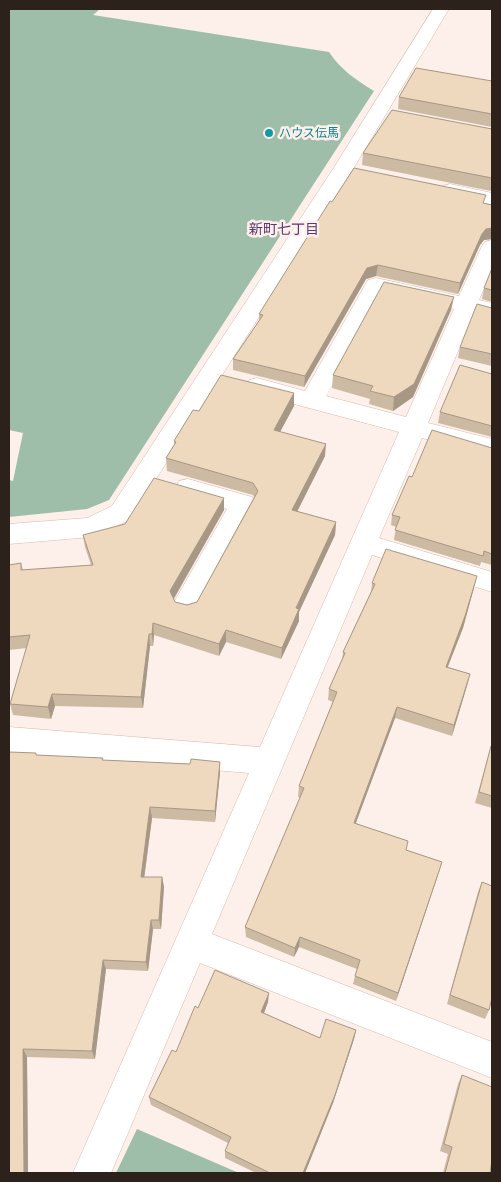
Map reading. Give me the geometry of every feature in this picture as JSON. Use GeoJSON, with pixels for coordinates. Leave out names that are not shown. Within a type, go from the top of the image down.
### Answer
{"type":"FeatureCollection","features":[{"type":"Feature","properties":{"kind":"street"},"geometry":{"type":"LineString","coordinates":[[9,534],[91,527],[121,514],[146,476],[227,379],[414,72],[441,9]]}},
{"type":"Feature","properties":{"kind":"street"},"geometry":{"type":"LineString","coordinates":[[436,188],[492,199]]}},
{"type":"Feature","properties":{"kind":"street"},"geometry":{"type":"LineString","coordinates":[[92,1173],[414,427],[450,365],[480,307],[492,246]]}},
{"type":"Feature","properties":{"kind":"street"},"geometry":{"type":"LineString","coordinates":[[312,399],[376,285],[480,307]]}},
{"type":"Feature","properties":{"kind":"street"},"geometry":{"type":"LineString","coordinates":[[227,379],[312,399],[492,448]]}},
{"type":"Feature","properties":{"kind":"street"},"geometry":{"type":"LineString","coordinates":[[146,476],[243,504],[187,604]]}},
{"type":"Feature","properties":{"kind":"street"},"geometry":{"type":"LineString","coordinates":[[364,543],[492,582]]}},
{"type":"Feature","properties":{"kind":"street"},"geometry":{"type":"LineString","coordinates":[[9,740],[270,761]]}},
{"type":"Feature","properties":{"kind":"street"},"geometry":{"type":"LineString","coordinates":[[191,944],[492,1060]]}},
{"type":"Feature","properties":{"kind":"green space"},"geometry":{"type":"Polygon","coordinates":[[[9,9],[100,9],[93,15],[329,52],[349,74],[374,91],[109,500],[87,509],[9,517],[9,480],[13,481],[23,433],[9,430],[9,9]]]}},
{"type":"Feature","properties":{"kind":"green space"},"geometry":{"type":"Polygon","coordinates":[[[137,1129],[239,1173],[116,1173],[137,1129]]]}},
{"type":"Feature","properties":{"kind":"building"},"geometry":{"type":"Polygon","coordinates":[[[416,68],[492,81],[492,114],[399,97],[416,68]]]}},
{"type":"Feature","properties":{"kind":"building"},"geometry":{"type":"Polygon","coordinates":[[[392,110],[492,129],[492,178],[363,153],[392,110]]]}},
{"type":"Feature","properties":{"kind":"building"},"geometry":{"type":"Polygon","coordinates":[[[354,168],[486,195],[483,203],[492,205],[492,228],[486,229],[482,234],[460,283],[378,265],[367,268],[305,376],[233,359],[263,315],[259,314],[330,201],[332,202],[354,168]]]}},
{"type":"Feature","properties":{"kind":"building"},"geometry":{"type":"Polygon","coordinates":[[[492,268],[492,290],[484,288],[492,268]]]}},
{"type":"Feature","properties":{"kind":"building"},"geometry":{"type":"Polygon","coordinates":[[[384,282],[454,297],[414,384],[394,397],[370,391],[373,386],[333,375],[384,282]]]}},
{"type":"Feature","properties":{"kind":"building"},"geometry":{"type":"Polygon","coordinates":[[[477,304],[492,308],[492,354],[460,347],[477,304]]]}},
{"type":"Feature","properties":{"kind":"building"},"geometry":{"type":"Polygon","coordinates":[[[460,365],[492,374],[492,426],[440,412],[460,365]]]}},
{"type":"Feature","properties":{"kind":"building"},"geometry":{"type":"Polygon","coordinates":[[[221,375],[294,393],[274,430],[326,444],[292,510],[336,522],[296,608],[299,609],[282,648],[226,630],[219,644],[153,623],[152,634],[149,634],[141,697],[52,694],[48,707],[10,704],[30,635],[9,637],[9,565],[21,563],[21,570],[93,565],[83,535],[125,524],[154,478],[224,498],[170,591],[175,602],[187,605],[197,602],[258,491],[253,483],[166,458],[193,410],[199,411],[221,375]]]}},
{"type":"Feature","properties":{"kind":"building"},"geometry":{"type":"Polygon","coordinates":[[[432,430],[492,448],[492,554],[484,551],[483,556],[395,530],[400,517],[392,515],[409,476],[412,477],[432,430]]]}},
{"type":"Feature","properties":{"kind":"building"},"geometry":{"type":"Polygon","coordinates":[[[386,549],[477,576],[465,616],[446,667],[470,674],[454,725],[397,707],[354,823],[408,841],[406,850],[442,862],[398,993],[355,976],[360,960],[300,937],[295,948],[245,927],[304,788],[299,786],[337,692],[329,689],[345,653],[343,652],[375,584],[372,583],[386,549]]]}},
{"type":"Feature","properties":{"kind":"building"},"geometry":{"type":"Polygon","coordinates":[[[492,747],[492,796],[479,792],[492,747]]]}},
{"type":"Feature","properties":{"kind":"building"},"geometry":{"type":"Polygon","coordinates":[[[9,752],[103,758],[102,760],[190,764],[191,759],[220,762],[215,811],[150,807],[141,877],[162,877],[159,920],[151,920],[146,962],[103,960],[92,1051],[23,1049],[24,1173],[9,1173],[9,752]]]}},
{"type":"Feature","properties":{"kind":"building"},"geometry":{"type":"Polygon","coordinates":[[[482,882],[492,886],[492,998],[489,1010],[450,995],[482,882]]]}},
{"type":"Feature","properties":{"kind":"building"},"geometry":{"type":"Polygon","coordinates":[[[215,970],[269,993],[261,1012],[320,1038],[326,1019],[356,1030],[335,1095],[303,1173],[270,1173],[225,1151],[231,1137],[149,1097],[172,1050],[176,1052],[195,1006],[198,1008],[215,970]]]}},
{"type":"Feature","properties":{"kind":"building"},"geometry":{"type":"Polygon","coordinates":[[[462,1075],[492,1087],[492,1159],[490,1173],[445,1173],[452,1147],[444,1144],[462,1075]]]}},
{"type":"Feature","properties":{"kind":"place","name":"ハウス伝馬"},"geometry":{"type":"Point","coordinates":[269,133]}},
{"type":"Feature","properties":{"kind":"district","name":"新町七丁目"},"geometry":{"type":"Point","coordinates":[284,229]}}]}
